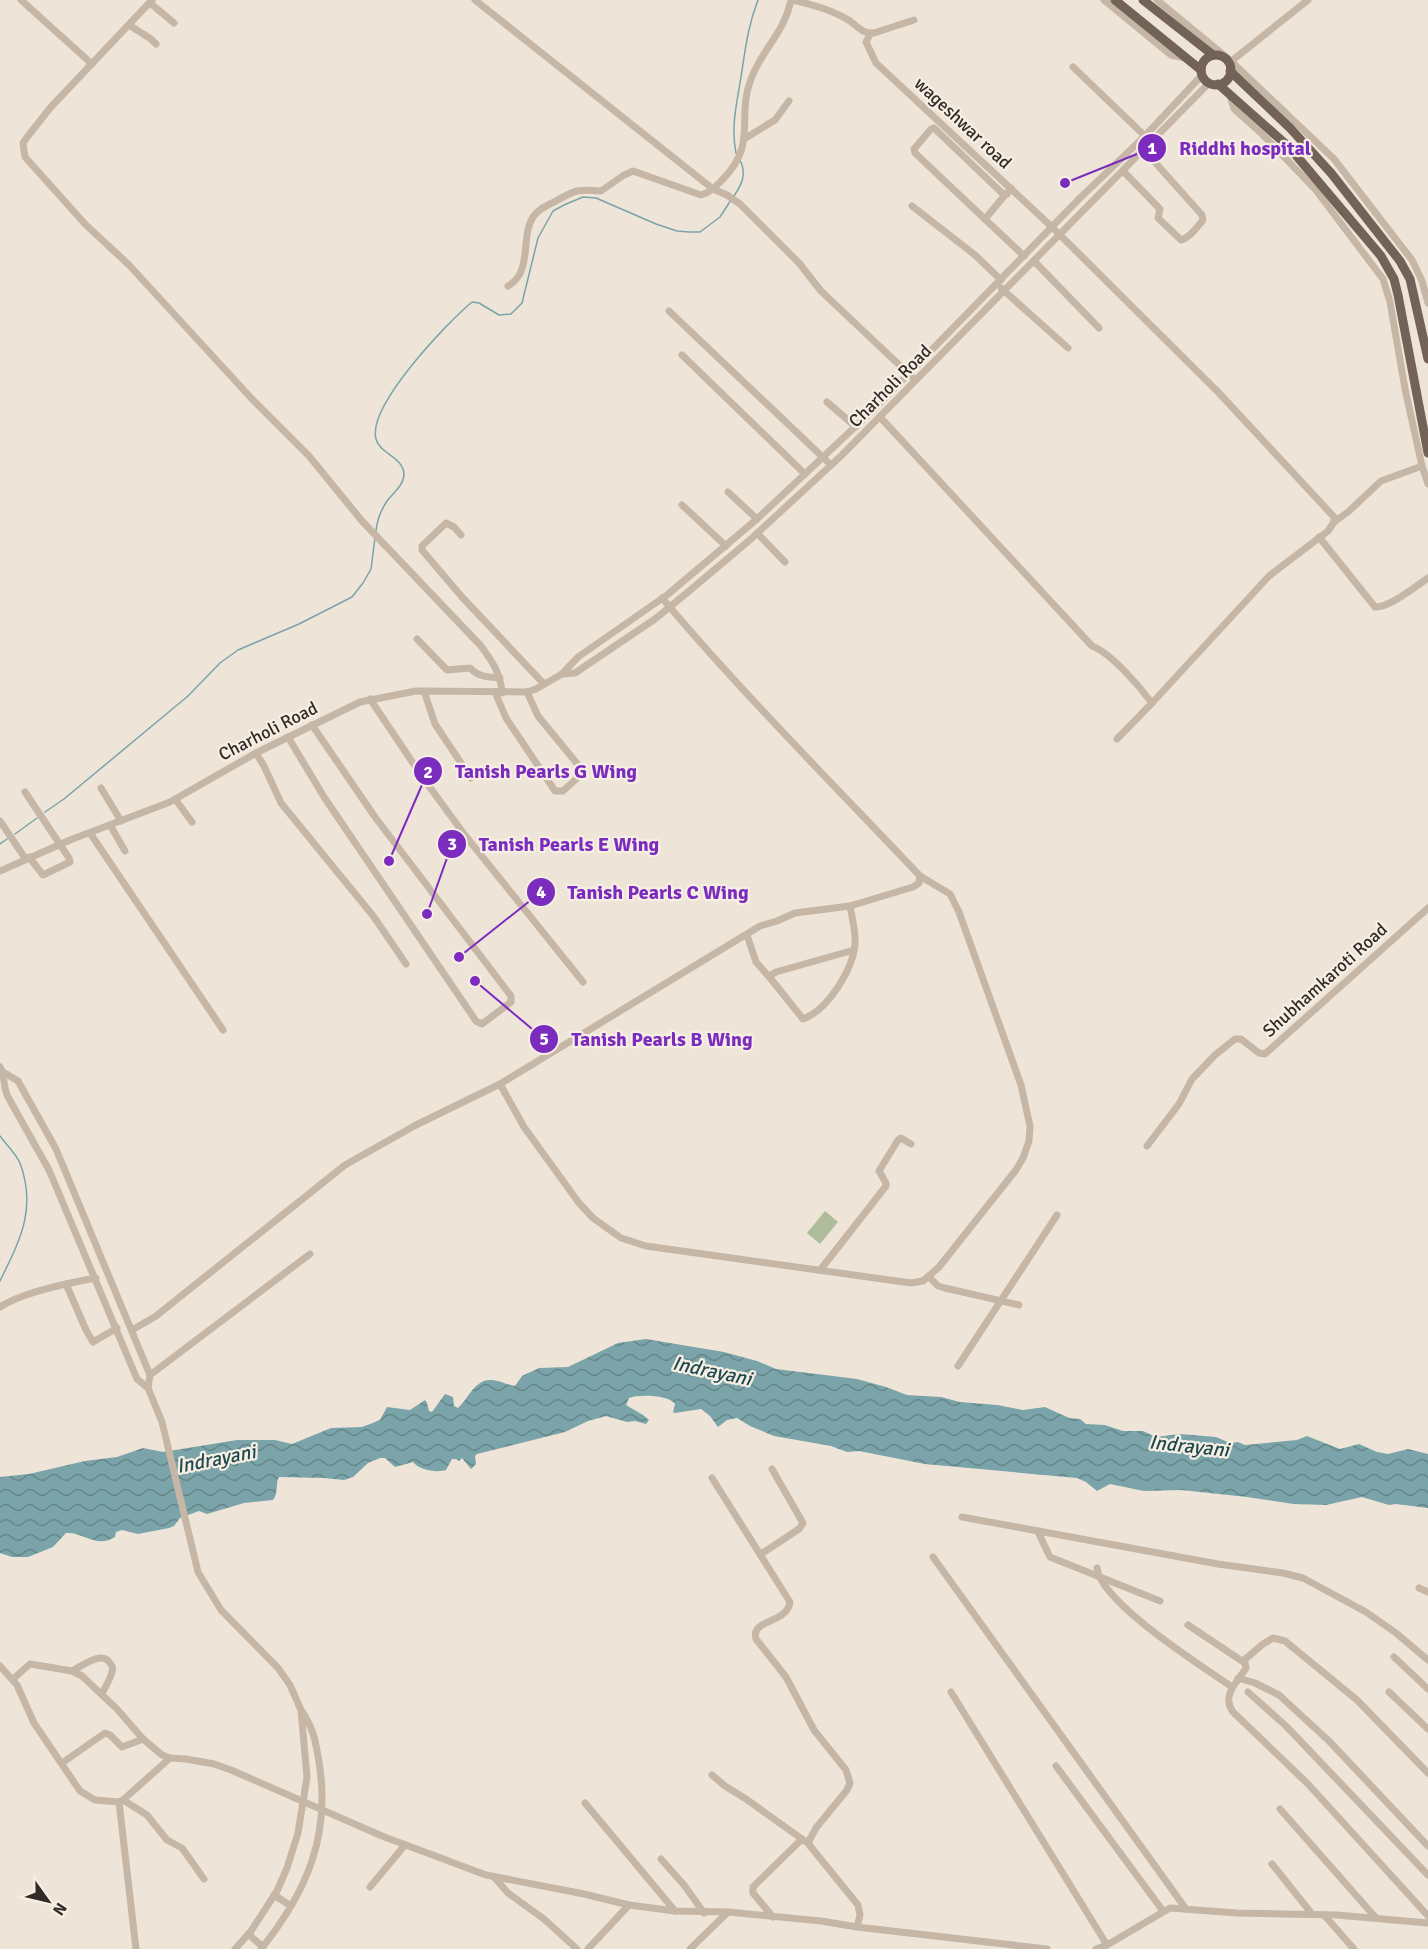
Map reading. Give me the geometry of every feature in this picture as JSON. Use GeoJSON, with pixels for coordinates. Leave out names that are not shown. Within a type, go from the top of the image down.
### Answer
{"type":"FeatureCollection","features":[{"type":"Feature","properties":{"kind":"main road"},"geometry":{"type":"LineString","coordinates":[[1115,0],[1207,78],[1229,93],[1289,147],[1381,256],[1394,279],[1407,346],[1413,403],[1428,453]]}},
{"type":"Feature","properties":{"kind":"main road"},"geometry":{"type":"LineString","coordinates":[[1143,0],[1213,55],[1221,56],[1331,173],[1400,261],[1410,279],[1428,358]]}},
{"type":"Feature","properties":{"kind":"main road"},"geometry":{"type":"LineString","coordinates":[[1207,78],[1204,61],[1213,55]]}},
{"type":"Feature","properties":{"kind":"main road"},"geometry":{"type":"LineString","coordinates":[[1207,78],[1227,80],[1230,65]]}},
{"type":"Feature","properties":{"kind":"main road"},"geometry":{"type":"LineString","coordinates":[[1397,347],[1407,346]]}},
{"type":"Feature","properties":{"kind":"street"},"geometry":{"type":"LineString","coordinates":[[21,0],[92,64]]}},
{"type":"Feature","properties":{"kind":"street"},"geometry":{"type":"LineString","coordinates":[[475,0],[713,189],[740,204],[799,263],[821,291],[916,381]]}},
{"type":"Feature","properties":{"kind":"street"},"geometry":{"type":"LineString","coordinates":[[508,286],[520,276],[528,231],[535,214],[570,193],[583,188],[601,191],[633,171],[694,194],[701,195],[713,189],[740,158],[749,84],[758,65],[781,30],[791,0],[822,8],[845,18],[864,33],[870,34],[914,20]]}},
{"type":"Feature","properties":{"kind":"street"},"geometry":{"type":"LineString","coordinates":[[1104,0],[1171,56],[1185,58]]}},
{"type":"Feature","properties":{"kind":"street"},"geometry":{"type":"LineString","coordinates":[[1157,0],[1321,145],[1351,179],[1412,260],[1422,281],[1428,303]]}},
{"type":"Feature","properties":{"kind":"street"},"geometry":{"type":"LineString","coordinates":[[1230,65],[1308,0]]}},
{"type":"Feature","properties":{"kind":"street"},"geometry":{"type":"LineString","coordinates":[[174,23],[151,1],[50,108],[25,140],[23,148],[27,160],[85,224],[129,265],[252,399],[309,456],[370,529],[481,646],[493,662],[500,678],[498,692],[506,718],[555,791],[563,791],[584,772],[538,716],[527,692]]}},
{"type":"Feature","properties":{"kind":"street"},"geometry":{"type":"LineString","coordinates":[[129,25],[156,44]]}},
{"type":"Feature","properties":{"kind":"street","name":"wageshwar road"},"geometry":{"type":"LineString","coordinates":[[870,34],[866,42],[876,63],[1053,228],[1227,402],[1331,512],[1334,522]]}},
{"type":"Feature","properties":{"kind":"street"},"geometry":{"type":"LineString","coordinates":[[1073,67],[1145,136]]}},
{"type":"Feature","properties":{"kind":"street","name":"Charholi Road"},"geometry":{"type":"LineString","coordinates":[[0,871],[27,857],[175,799],[256,753],[360,702],[424,691],[527,692],[562,674],[578,657],[662,598],[757,519],[856,427],[1168,111],[1207,78]]}},
{"type":"Feature","properties":{"kind":"street","name":"Charholi Road"},"geometry":{"type":"LineString","coordinates":[[562,674],[575,673],[669,607],[757,534],[880,417],[1144,150],[1175,118],[1207,78]]}},
{"type":"Feature","properties":{"kind":"street"},"geometry":{"type":"LineString","coordinates":[[1229,93],[1234,109],[1312,185],[1374,266],[1387,291],[1397,347],[1413,403],[1422,466],[1428,484]]}},
{"type":"Feature","properties":{"kind":"street"},"geometry":{"type":"LineString","coordinates":[[744,139],[775,120],[789,101]]}},
{"type":"Feature","properties":{"kind":"street"},"geometry":{"type":"LineString","coordinates":[[1168,111],[1175,118]]}},
{"type":"Feature","properties":{"kind":"street"},"geometry":{"type":"LineString","coordinates":[[1005,195],[934,128],[914,149],[915,153],[1024,256]]}},
{"type":"Feature","properties":{"kind":"street"},"geometry":{"type":"LineString","coordinates":[[1123,171],[1160,209],[1158,218],[1181,240],[1186,239],[1203,220],[1202,215],[1144,150]]}},
{"type":"Feature","properties":{"kind":"street"},"geometry":{"type":"LineString","coordinates":[[986,219],[1011,188]]}},
{"type":"Feature","properties":{"kind":"street"},"geometry":{"type":"LineString","coordinates":[[912,206],[975,255],[1004,291],[1068,348]]}},
{"type":"Feature","properties":{"kind":"street"},"geometry":{"type":"LineString","coordinates":[[1034,261],[1099,328]]}},
{"type":"Feature","properties":{"kind":"street"},"geometry":{"type":"LineString","coordinates":[[669,311],[831,465]]}},
{"type":"Feature","properties":{"kind":"street"},"geometry":{"type":"LineString","coordinates":[[682,355],[805,474]]}},
{"type":"Feature","properties":{"kind":"street"},"geometry":{"type":"LineString","coordinates":[[827,402],[856,427]]}},
{"type":"Feature","properties":{"kind":"street"},"geometry":{"type":"LineString","coordinates":[[880,417],[1092,646],[1109,658],[1152,704]]}},
{"type":"Feature","properties":{"kind":"street"},"geometry":{"type":"LineString","coordinates":[[1117,739],[1269,576],[1328,531],[1334,522],[1381,481],[1422,466]]}},
{"type":"Feature","properties":{"kind":"street"},"geometry":{"type":"LineString","coordinates":[[728,492],[757,519]]}},
{"type":"Feature","properties":{"kind":"street"},"geometry":{"type":"LineString","coordinates":[[682,505],[726,546]]}},
{"type":"Feature","properties":{"kind":"street"},"geometry":{"type":"LineString","coordinates":[[461,535],[454,527],[446,523],[426,541],[422,550],[462,597],[544,684]]}},
{"type":"Feature","properties":{"kind":"street"},"geometry":{"type":"LineString","coordinates":[[757,534],[785,562]]}},
{"type":"Feature","properties":{"kind":"street"},"geometry":{"type":"LineString","coordinates":[[1319,537],[1375,607],[1379,608],[1387,604],[1428,578]]}},
{"type":"Feature","properties":{"kind":"street"},"geometry":{"type":"LineString","coordinates":[[500,1084],[524,1127],[579,1203],[593,1218],[621,1238],[646,1246],[911,1283],[923,1281],[939,1267],[1016,1170],[1026,1150],[1030,1126],[1021,1085],[952,896],[920,876],[746,694],[662,598]]}},
{"type":"Feature","properties":{"kind":"street"},"geometry":{"type":"LineString","coordinates":[[417,639],[447,670],[470,668],[476,674],[484,677],[500,678]]}},
{"type":"Feature","properties":{"kind":"street"},"geometry":{"type":"LineString","coordinates":[[424,691],[435,724],[471,778]]}},
{"type":"Feature","properties":{"kind":"street"},"geometry":{"type":"LineString","coordinates":[[370,699],[464,834],[583,982]]}},
{"type":"Feature","properties":{"kind":"street"},"geometry":{"type":"LineString","coordinates":[[288,737],[324,797],[476,1021],[482,1024],[511,1002],[511,996],[375,817],[312,725]]}},
{"type":"Feature","properties":{"kind":"street"},"geometry":{"type":"LineString","coordinates":[[256,753],[281,803],[374,917],[406,964]]}},
{"type":"Feature","properties":{"kind":"street"},"geometry":{"type":"LineString","coordinates":[[101,788],[121,821]]}},
{"type":"Feature","properties":{"kind":"street"},"geometry":{"type":"LineString","coordinates":[[0,821],[40,873],[47,874],[70,862],[25,792]]}},
{"type":"Feature","properties":{"kind":"street"},"geometry":{"type":"LineString","coordinates":[[175,799],[192,822]]}},
{"type":"Feature","properties":{"kind":"street"},"geometry":{"type":"LineString","coordinates":[[110,825],[125,851]]}},
{"type":"Feature","properties":{"kind":"street"},"geometry":{"type":"LineString","coordinates":[[90,833],[223,1030]]}},
{"type":"Feature","properties":{"kind":"street"},"geometry":{"type":"LineString","coordinates":[[132,1330],[156,1316],[345,1165],[416,1125],[500,1084],[760,926],[795,913],[849,906],[914,887],[919,883],[920,876]]}},
{"type":"Feature","properties":{"kind":"street"},"geometry":{"type":"LineString","coordinates":[[747,935],[756,962],[803,1019],[807,1018],[835,992],[844,977],[854,950],[855,938],[849,906]]}},
{"type":"Feature","properties":{"kind":"street","name":"Shubhamkaroti Road"},"geometry":{"type":"LineString","coordinates":[[1147,1146],[1179,1104],[1192,1079],[1215,1054],[1235,1039],[1240,1039],[1259,1053],[1264,1054],[1428,908]]}},
{"type":"Feature","properties":{"kind":"street"},"geometry":{"type":"LineString","coordinates":[[771,979],[771,975],[776,972],[854,950]]}},
{"type":"Feature","properties":{"kind":"street"},"geometry":{"type":"LineString","coordinates":[[2,1070],[3,1087],[49,1170],[137,1379],[148,1388],[162,1422],[198,1572],[221,1610],[278,1668],[290,1685],[301,1710],[312,1727],[321,1777],[323,1812],[308,1872],[291,1906],[262,1948],[248,1934]]}},
{"type":"Feature","properties":{"kind":"street"},"geometry":{"type":"LineString","coordinates":[[2,1070],[18,1081],[56,1149],[150,1375],[148,1388]]}},
{"type":"Feature","properties":{"kind":"street"},"geometry":{"type":"LineString","coordinates":[[821,1269],[886,1186],[879,1172],[898,1140],[901,1138],[911,1144]]}},
{"type":"Feature","properties":{"kind":"street"},"geometry":{"type":"LineString","coordinates":[[958,1366],[1057,1215]]}},
{"type":"Feature","properties":{"kind":"street"},"geometry":{"type":"LineString","coordinates":[[150,1375],[310,1254]]}},
{"type":"Feature","properties":{"kind":"street"},"geometry":{"type":"LineString","coordinates":[[929,1276],[933,1282],[945,1288],[1019,1305]]}},
{"type":"Feature","properties":{"kind":"street"},"geometry":{"type":"LineString","coordinates":[[0,1307],[66,1284],[96,1278]]}},
{"type":"Feature","properties":{"kind":"street"},"geometry":{"type":"LineString","coordinates":[[66,1284],[93,1342],[117,1328]]}},
{"type":"Feature","properties":{"kind":"street"},"geometry":{"type":"LineString","coordinates":[[761,1554],[799,1529],[802,1523],[772,1469]]}},
{"type":"Feature","properties":{"kind":"street"},"geometry":{"type":"LineString","coordinates":[[712,1478],[788,1598],[790,1606],[783,1615],[756,1628],[754,1633],[756,1639],[786,1677],[814,1730],[846,1770],[849,1778],[847,1790],[816,1827],[809,1844]]}},
{"type":"Feature","properties":{"kind":"street"},"geometry":{"type":"LineString","coordinates":[[962,1517],[1303,1578],[1366,1612],[1428,1660]]}},
{"type":"Feature","properties":{"kind":"street"},"geometry":{"type":"LineString","coordinates":[[1040,1531],[1039,1534],[1050,1557],[1100,1579],[1160,1601]]}},
{"type":"Feature","properties":{"kind":"street"},"geometry":{"type":"LineString","coordinates":[[933,1557],[1186,1909]]}},
{"type":"Feature","properties":{"kind":"street"},"geometry":{"type":"LineString","coordinates":[[1097,1568],[1100,1579],[1111,1594],[1128,1610],[1232,1687]]}},
{"type":"Feature","properties":{"kind":"street"},"geometry":{"type":"LineString","coordinates":[[1419,1588],[1428,1592]]}},
{"type":"Feature","properties":{"kind":"street"},"geometry":{"type":"LineString","coordinates":[[1188,1625],[1243,1661],[1246,1668],[1232,1687],[1228,1702],[1233,1712],[1308,1784],[1428,1917]]}},
{"type":"Feature","properties":{"kind":"street"},"geometry":{"type":"LineString","coordinates":[[1243,1661],[1273,1638],[1285,1641],[1357,1700],[1428,1773]]}},
{"type":"Feature","properties":{"kind":"street"},"geometry":{"type":"LineString","coordinates":[[1394,1657],[1428,1689]]}},
{"type":"Feature","properties":{"kind":"street"},"geometry":{"type":"LineString","coordinates":[[72,1671],[99,1658],[109,1660],[112,1672],[102,1694]]}},
{"type":"Feature","properties":{"kind":"street"},"geometry":{"type":"LineString","coordinates":[[13,1679],[30,1664],[72,1671],[82,1676],[102,1694],[162,1755],[231,1770],[323,1812],[494,1877],[629,1905],[675,1911],[728,1912],[821,1921],[1047,1949]]}},
{"type":"Feature","properties":{"kind":"street"},"geometry":{"type":"LineString","coordinates":[[0,1668],[13,1679],[34,1723],[80,1791],[95,1800],[121,1801],[147,1815],[167,1840],[182,1848],[204,1879]]}},
{"type":"Feature","properties":{"kind":"street"},"geometry":{"type":"LineString","coordinates":[[1238,1678],[1268,1689],[1284,1699],[1329,1741],[1428,1846]]}},
{"type":"Feature","properties":{"kind":"street"},"geometry":{"type":"LineString","coordinates":[[951,1692],[1107,1945]]}},
{"type":"Feature","properties":{"kind":"street"},"geometry":{"type":"LineString","coordinates":[[1248,1692],[1286,1726],[1428,1875]]}},
{"type":"Feature","properties":{"kind":"street"},"geometry":{"type":"LineString","coordinates":[[1389,1692],[1428,1729]]}},
{"type":"Feature","properties":{"kind":"street"},"geometry":{"type":"LineString","coordinates":[[235,1949],[274,1895],[293,1852],[304,1803],[307,1766],[301,1710]]}},
{"type":"Feature","properties":{"kind":"street"},"geometry":{"type":"LineString","coordinates":[[62,1763],[105,1733],[122,1747],[144,1739]]}},
{"type":"Feature","properties":{"kind":"street"},"geometry":{"type":"LineString","coordinates":[[121,1801],[170,1758]]}},
{"type":"Feature","properties":{"kind":"street"},"geometry":{"type":"LineString","coordinates":[[1056,1766],[1163,1911]]}},
{"type":"Feature","properties":{"kind":"street"},"geometry":{"type":"LineString","coordinates":[[712,1775],[809,1844],[858,1905],[860,1916],[857,1927]]}},
{"type":"Feature","properties":{"kind":"street"},"geometry":{"type":"LineString","coordinates":[[121,1801],[136,1949]]}},
{"type":"Feature","properties":{"kind":"street"},"geometry":{"type":"LineString","coordinates":[[585,1803],[675,1911]]}},
{"type":"Feature","properties":{"kind":"street"},"geometry":{"type":"LineString","coordinates":[[1280,1809],[1376,1918]]}},
{"type":"Feature","properties":{"kind":"street"},"geometry":{"type":"LineString","coordinates":[[773,1917],[753,1893],[753,1887],[802,1839]]}},
{"type":"Feature","properties":{"kind":"street"},"geometry":{"type":"LineString","coordinates":[[370,1887],[405,1845]]}},
{"type":"Feature","properties":{"kind":"street"},"geometry":{"type":"LineString","coordinates":[[661,1859],[704,1913]]}},
{"type":"Feature","properties":{"kind":"street"},"geometry":{"type":"LineString","coordinates":[[1272,1864],[1312,1914]]}},
{"type":"Feature","properties":{"kind":"street"},"geometry":{"type":"LineString","coordinates":[[494,1877],[508,1893],[543,1919],[577,1949]]}},
{"type":"Feature","properties":{"kind":"street"},"geometry":{"type":"LineString","coordinates":[[274,1895],[291,1906]]}},
{"type":"Feature","properties":{"kind":"street"},"geometry":{"type":"LineString","coordinates":[[588,1949],[629,1905]]}},
{"type":"Feature","properties":{"kind":"street"},"geometry":{"type":"LineString","coordinates":[[1096,1949],[1107,1945],[1170,1908],[1237,1913],[1312,1914],[1428,1923]]}},
{"type":"Feature","properties":{"kind":"street"},"geometry":{"type":"LineString","coordinates":[[690,1949],[728,1912]]}},
{"type":"Feature","properties":{"kind":"street"},"geometry":{"type":"LineString","coordinates":[[1324,1915],[1354,1949]]}},
{"type":"Feature","properties":{"kind":"green space"},"geometry":{"type":"Polygon","coordinates":[[[825,1211],[838,1222],[820,1244],[807,1233],[825,1211]]]}},
{"type":"Feature","properties":{"kind":"water","name":"Indrayani"},"geometry":{"type":"Polygon","coordinates":[[[646,1339],[724,1352],[776,1369],[857,1379],[907,1395],[941,1397],[960,1402],[1023,1410],[1045,1407],[1069,1418],[1080,1419],[1086,1424],[1105,1425],[1123,1431],[1143,1431],[1156,1437],[1180,1434],[1216,1437],[1230,1443],[1238,1442],[1245,1445],[1297,1440],[1307,1436],[1340,1449],[1359,1444],[1388,1454],[1408,1449],[1428,1454],[1428,1508],[1389,1505],[1362,1497],[1326,1505],[1294,1504],[1181,1490],[1144,1491],[1110,1484],[1097,1491],[1077,1478],[925,1464],[859,1451],[847,1452],[831,1446],[774,1436],[737,1418],[727,1420],[718,1427],[701,1409],[675,1413],[673,1412],[675,1404],[672,1401],[646,1396],[629,1398],[626,1405],[649,1420],[646,1424],[606,1416],[588,1421],[565,1432],[477,1454],[476,1464],[471,1469],[462,1458],[459,1461],[452,1459],[446,1470],[437,1471],[423,1469],[413,1462],[395,1467],[385,1458],[380,1458],[368,1463],[353,1477],[344,1480],[279,1477],[273,1500],[244,1503],[207,1514],[199,1511],[180,1518],[174,1526],[169,1528],[138,1534],[122,1530],[116,1532],[115,1537],[102,1541],[66,1533],[53,1547],[28,1557],[12,1557],[0,1553],[0,1477],[29,1474],[85,1461],[117,1457],[143,1448],[163,1452],[237,1440],[275,1440],[292,1444],[331,1428],[362,1427],[370,1424],[380,1420],[387,1407],[410,1410],[425,1400],[429,1411],[432,1412],[445,1394],[453,1397],[454,1406],[458,1408],[476,1386],[485,1381],[494,1380],[515,1386],[522,1376],[539,1368],[568,1367],[618,1343],[646,1339]]]}},
{"type":"Feature","properties":{"kind":"waterway"},"geometry":{"type":"LineString","coordinates":[[736,153],[734,135],[736,109],[749,31],[758,0]]}},
{"type":"Feature","properties":{"kind":"waterway"},"geometry":{"type":"LineString","coordinates":[[734,196],[743,179],[740,160]]}},
{"type":"Feature","properties":{"kind":"waterway"},"geometry":{"type":"LineString","coordinates":[[376,531],[383,508],[404,478],[400,463],[382,448],[376,439],[377,425],[384,407],[411,366],[472,302],[479,303],[499,315],[511,314],[522,303],[538,238],[553,211],[583,197],[596,198],[677,231],[700,232],[720,217],[731,200]]}},
{"type":"Feature","properties":{"kind":"waterway"},"geometry":{"type":"LineString","coordinates":[[45,812],[64,799],[188,696],[220,663],[238,650],[299,624],[352,597],[371,569],[375,538]]}},
{"type":"Feature","properties":{"kind":"waterway"},"geometry":{"type":"LineString","coordinates":[[15,834],[37,818]]}},
{"type":"Feature","properties":{"kind":"waterway"},"geometry":{"type":"LineString","coordinates":[[0,844],[7,839]]}},
{"type":"Feature","properties":{"kind":"waterway"},"geometry":{"type":"LineString","coordinates":[[0,1136],[20,1163],[27,1195],[20,1238],[0,1281]]}},
{"type":"Feature","properties":{"kind":"place","name":"Riddhi hospital"},"geometry":{"type":"Point","coordinates":[1065,183]}},
{"type":"Feature","properties":{"kind":"place","name":"Tanish Pearls G Wing"},"geometry":{"type":"Point","coordinates":[389,861]}},
{"type":"Feature","properties":{"kind":"place","name":"Tanish Pearls E Wing"},"geometry":{"type":"Point","coordinates":[427,914]}},
{"type":"Feature","properties":{"kind":"place","name":"Tanish Pearls C Wing"},"geometry":{"type":"Point","coordinates":[459,957]}},
{"type":"Feature","properties":{"kind":"place","name":"Tanish Pearls B Wing"},"geometry":{"type":"Point","coordinates":[475,981]}}]}
